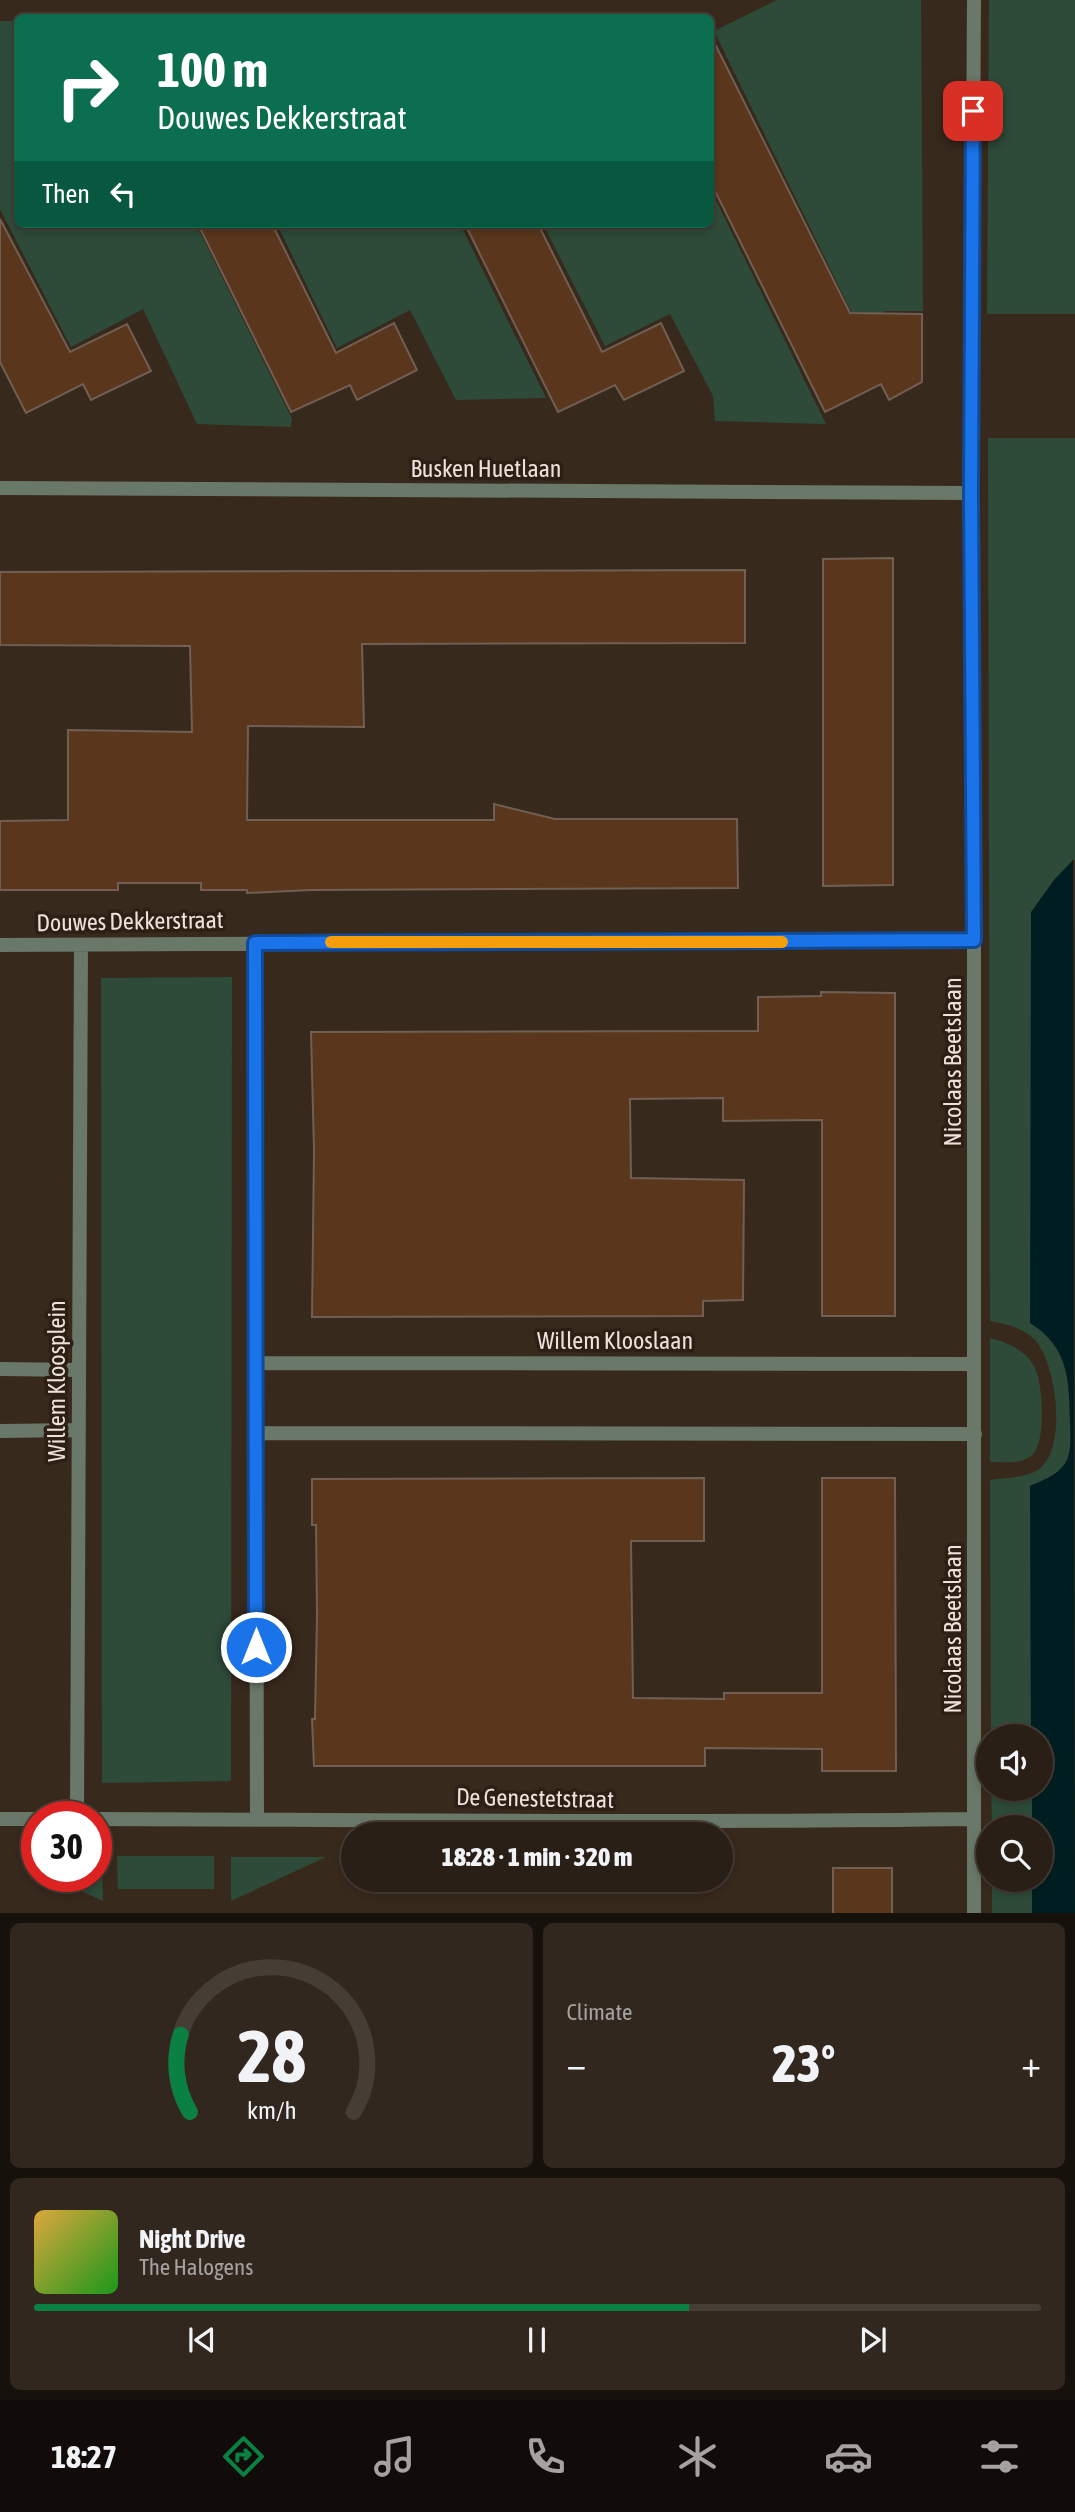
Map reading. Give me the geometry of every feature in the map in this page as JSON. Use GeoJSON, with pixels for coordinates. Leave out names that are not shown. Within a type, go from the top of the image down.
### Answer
{"type":"FeatureCollection","features":[{"type":"Feature","properties":{"kind":"street","name":"Nicolaas Beetslaan"},"geometry":{"type":"LineString","coordinates":[[974,0],[971,493],[974,1913]]}},
{"type":"Feature","properties":{"kind":"street","name":"Busken Huetlaan"},"geometry":{"type":"LineString","coordinates":[[0,488],[971,493]]}},
{"type":"Feature","properties":{"kind":"street","name":"Douwes Dekkerstraat"},"geometry":{"type":"LineString","coordinates":[[0,945],[974,940]]}},
{"type":"Feature","properties":{"kind":"street"},"geometry":{"type":"LineString","coordinates":[[255,943],[257,1819]]}},
{"type":"Feature","properties":{"kind":"street","name":"Willem Kloosplein"},"geometry":{"type":"LineString","coordinates":[[77,1801],[81,945]]}},
{"type":"Feature","properties":{"kind":"street","name":"Willem Klooslaan"},"geometry":{"type":"LineString","coordinates":[[256,1363],[974,1364]]}},
{"type":"Feature","properties":{"kind":"street"},"geometry":{"type":"LineString","coordinates":[[0,1369],[79,1370]]}},
{"type":"Feature","properties":{"kind":"street"},"geometry":{"type":"LineString","coordinates":[[0,1431],[79,1430]]}},
{"type":"Feature","properties":{"kind":"street"},"geometry":{"type":"LineString","coordinates":[[256,1433],[975,1434]]}},
{"type":"Feature","properties":{"kind":"street"},"geometry":{"type":"LineString","coordinates":[[0,1819],[21,1819]]}},
{"type":"Feature","properties":{"kind":"street","name":"De Genestetstraat"},"geometry":{"type":"LineString","coordinates":[[112,1819],[742,1823],[974,1819]]}},
{"type":"Feature","properties":{"kind":"green space"},"geometry":{"type":"Polygon","coordinates":[[[777,0],[921,0],[923,311],[884,311],[883,342],[869,348],[714,31],[777,0]]]}},
{"type":"Feature","properties":{"kind":"green space"},"geometry":{"type":"Polygon","coordinates":[[[989,0],[1075,0],[1075,314],[987,314],[989,0]]]}},
{"type":"Feature","properties":{"kind":"green space"},"geometry":{"type":"Polygon","coordinates":[[[0,21],[14,21],[14,228],[198,228],[292,419],[291,427],[197,424],[143,309],[71,347],[0,209],[0,21]]]}},
{"type":"Feature","properties":{"kind":"green space"},"geometry":{"type":"Polygon","coordinates":[[[714,196],[826,424],[715,421],[713,396],[670,314],[605,346],[545,228],[714,228],[714,196]]]}},
{"type":"Feature","properties":{"kind":"green space"},"geometry":{"type":"Polygon","coordinates":[[[279,228],[462,228],[546,398],[456,400],[410,310],[337,348],[279,228]]]}},
{"type":"Feature","properties":{"kind":"green space"},"geometry":{"type":"Polygon","coordinates":[[[988,438],[1075,438],[1075,860],[1042,1331],[1058,1352],[1066,1375],[1070,1451],[1062,1468],[1030,1486],[1031,1724],[991,1724],[990,1480],[1033,1473],[1047,1460],[1056,1426],[1056,1406],[1049,1366],[1034,1339],[1008,1325],[990,1321],[988,438]]]}},
{"type":"Feature","properties":{"kind":"green space"},"geometry":{"type":"Polygon","coordinates":[[[232,977],[231,1781],[102,1783],[101,978],[232,977]]]}},
{"type":"Feature","properties":{"kind":"green space"},"geometry":{"type":"Polygon","coordinates":[[[990,1338],[1022,1352],[1038,1376],[1042,1412],[1040,1437],[1029,1458],[990,1462],[990,1338]]]}},
{"type":"Feature","properties":{"kind":"green space"},"geometry":{"type":"Polygon","coordinates":[[[991,1801],[1032,1801],[1032,1815],[992,1815],[991,1801]]]}},
{"type":"Feature","properties":{"kind":"green space"},"geometry":{"type":"Polygon","coordinates":[[[117,1856],[214,1856],[214,1889],[118,1889],[117,1856]]]}},
{"type":"Feature","properties":{"kind":"green space"},"geometry":{"type":"Polygon","coordinates":[[[231,1857],[326,1857],[231,1901],[231,1857]]]}},
{"type":"Feature","properties":{"kind":"green space"},"geometry":{"type":"Polygon","coordinates":[[[84,1892],[103,1892],[103,1901],[84,1892]]]}},
{"type":"Feature","properties":{"kind":"green space"},"geometry":{"type":"Polygon","coordinates":[[[992,1892],[1032,1892],[1032,1913],[992,1913],[992,1892]]]}},
{"type":"Feature","properties":{"kind":"water"},"geometry":{"type":"Polygon","coordinates":[[[1073,860],[1075,1913],[1032,1913],[1032,1892],[1053,1892],[1053,1815],[1032,1815],[1032,1801],[1053,1801],[1053,1724],[1031,1724],[1030,1486],[1052,1475],[1066,1463],[1070,1438],[1069,1390],[1064,1364],[1052,1342],[1030,1323],[1031,912],[1054,880],[1073,860]]]}},
{"type":"Feature","properties":{"kind":"building"},"geometry":{"type":"Polygon","coordinates":[[[714,42],[850,313],[922,314],[922,382],[889,400],[881,384],[825,412],[714,189],[714,42]]]}},
{"type":"Feature","properties":{"kind":"building"},"geometry":{"type":"Polygon","coordinates":[[[0,219],[70,352],[127,324],[151,371],[91,400],[83,384],[26,413],[0,362],[0,219]]]}},
{"type":"Feature","properties":{"kind":"building"},"geometry":{"type":"Polygon","coordinates":[[[200,228],[274,228],[336,353],[394,323],[417,370],[357,400],[350,385],[291,412],[200,228]]]}},
{"type":"Feature","properties":{"kind":"building"},"geometry":{"type":"Polygon","coordinates":[[[467,228],[540,228],[602,352],[661,323],[684,371],[624,400],[615,385],[558,412],[467,228]]]}},
{"type":"Feature","properties":{"kind":"building"},"geometry":{"type":"Polygon","coordinates":[[[893,558],[893,885],[823,886],[823,559],[893,558]]]}},
{"type":"Feature","properties":{"kind":"building"},"geometry":{"type":"Polygon","coordinates":[[[745,570],[745,643],[362,644],[364,727],[248,726],[247,820],[494,820],[494,804],[555,819],[737,819],[738,888],[310,890],[247,893],[247,890],[201,890],[201,883],[118,883],[118,890],[0,890],[0,821],[68,820],[68,730],[192,732],[190,646],[0,645],[0,572],[745,570]]]}},
{"type":"Feature","properties":{"kind":"building"},"geometry":{"type":"Polygon","coordinates":[[[821,992],[895,993],[895,1316],[822,1316],[822,1120],[723,1121],[723,1098],[630,1099],[631,1178],[744,1180],[743,1300],[703,1301],[703,1316],[312,1317],[314,1150],[311,1032],[758,1031],[758,997],[821,996],[821,992]]]}},
{"type":"Feature","properties":{"kind":"building"},"geometry":{"type":"Polygon","coordinates":[[[704,1478],[704,1541],[631,1541],[633,1698],[724,1699],[724,1693],[822,1693],[822,1478],[895,1478],[896,1771],[822,1771],[822,1749],[705,1748],[705,1766],[314,1766],[312,1719],[315,1719],[317,1615],[316,1525],[312,1525],[312,1479],[704,1478]]]}},
{"type":"Feature","properties":{"kind":"building"},"geometry":{"type":"Polygon","coordinates":[[[833,1868],[892,1868],[892,1913],[833,1913],[833,1868]]]}},
{"type":"Feature","properties":{"kind":"slow traffic"},"geometry":{"type":"LineString","coordinates":[[331,942],[782,942]]}},
{"type":"Feature","properties":{"kind":"route"},"geometry":{"type":"LineString","coordinates":[[256,1647],[255,943],[974,940],[971,493],[973,111]]}}]}
